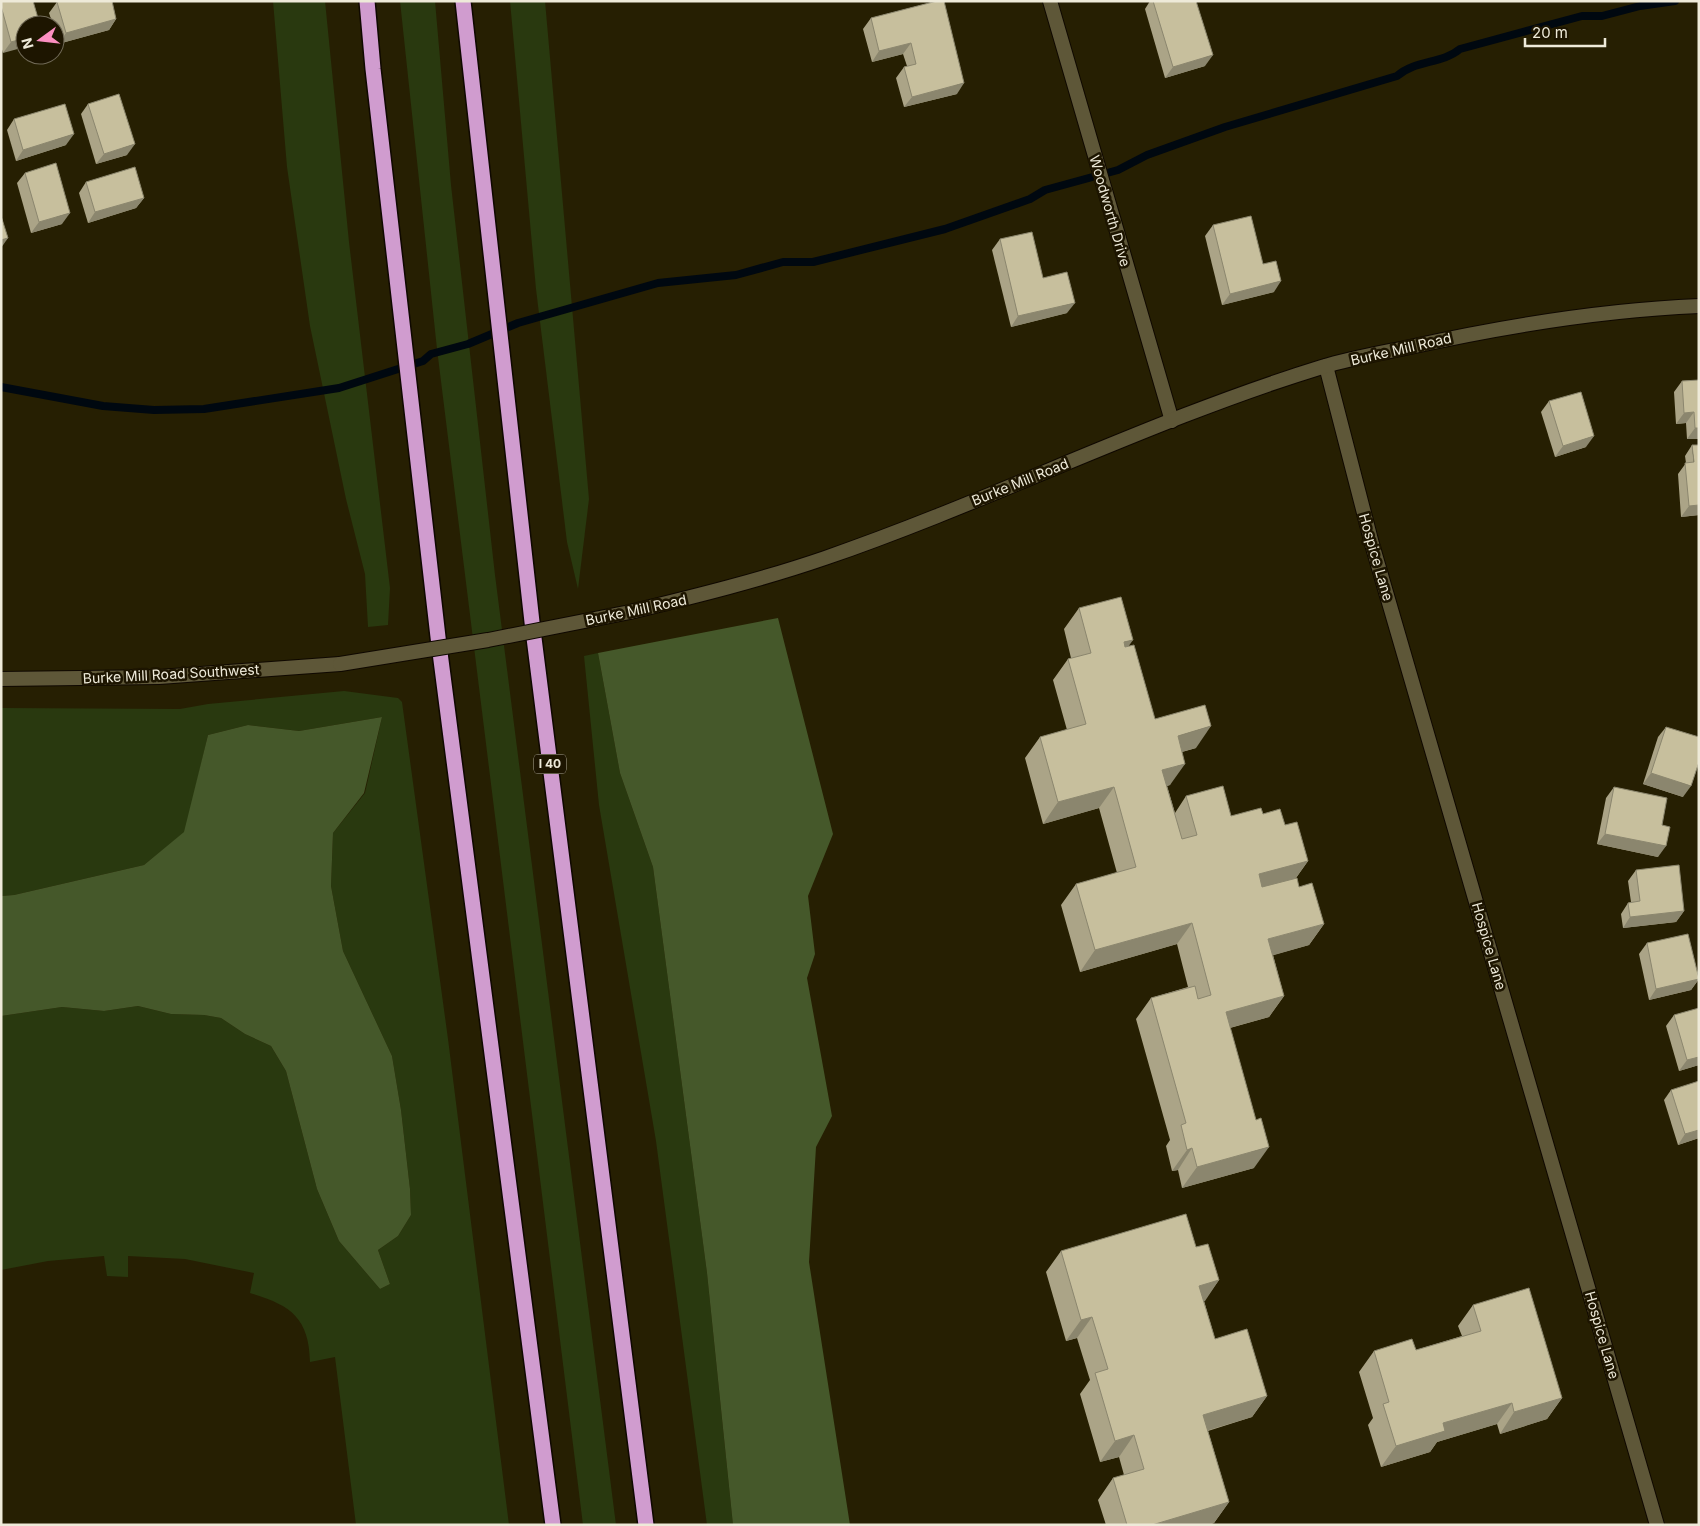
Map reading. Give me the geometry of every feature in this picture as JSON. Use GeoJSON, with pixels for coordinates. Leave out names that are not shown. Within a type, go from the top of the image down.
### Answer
{"type":"FeatureCollection","features":[{"type":"Feature","properties":{"kind":"highway"},"geometry":{"type":"LineString","coordinates":[[367,1],[438,637],[553,1525]]}},
{"type":"Feature","properties":{"kind":"highway","name":"I 40"},"geometry":{"type":"LineString","coordinates":[[463,1],[532,622],[646,1525]]}},
{"type":"Feature","properties":{"kind":"highway"},"geometry":{"type":"LineString","coordinates":[[546,1468],[548,1525]]}},
{"type":"Feature","properties":{"kind":"street","name":"Woodworth Drive"},"geometry":{"type":"LineString","coordinates":[[1050,1],[1172,421]]}},
{"type":"Feature","properties":{"kind":"street","name":"Burke Mill Road"},"geometry":{"type":"LineString","coordinates":[[340,664],[488,640],[630,612],[732,588],[826,558],[1001,491],[1172,421],[1251,391],[1326,366],[1466,334],[1579,316],[1649,308],[1699,306]]}},
{"type":"Feature","properties":{"kind":"street","name":"Hospice Lane"},"geometry":{"type":"LineString","coordinates":[[1326,366],[1372,544],[1657,1525]]}},
{"type":"Feature","properties":{"kind":"street","name":"Burke Mill Road Southwest"},"geometry":{"type":"LineString","coordinates":[[1,679],[159,677],[340,664]]}},
{"type":"Feature","properties":{"kind":"green space"},"geometry":{"type":"Polygon","coordinates":[[[273,1],[325,1],[349,242],[390,588],[388,625],[368,627],[365,574],[346,499],[310,326],[287,167],[273,1]]]}},
{"type":"Feature","properties":{"kind":"green space"},"geometry":{"type":"Polygon","coordinates":[[[400,1],[435,1],[451,185],[495,575],[616,1525],[583,1525],[437,349],[400,1]]]}},
{"type":"Feature","properties":{"kind":"green space"},"geometry":{"type":"Polygon","coordinates":[[[510,1],[545,1],[589,499],[578,589],[567,542],[536,289],[510,1]]]}},
{"type":"Feature","properties":{"kind":"green space"},"geometry":{"type":"Polygon","coordinates":[[[778,618],[833,834],[808,896],[815,954],[807,978],[832,1116],[816,1147],[809,1262],[850,1525],[733,1525],[707,1273],[653,867],[620,773],[598,653],[778,618]]]}},
{"type":"Feature","properties":{"kind":"green space"},"geometry":{"type":"Polygon","coordinates":[[[598,653],[620,773],[653,867],[707,1273],[733,1525],[707,1525],[656,1141],[599,805],[584,656],[598,653]]]}},
{"type":"Feature","properties":{"kind":"green space"},"geometry":{"type":"Polygon","coordinates":[[[344,691],[398,698],[402,702],[448,1039],[509,1525],[356,1525],[335,1357],[310,1362],[306,1334],[295,1315],[276,1303],[250,1293],[254,1273],[185,1259],[128,1256],[128,1277],[107,1276],[104,1256],[48,1261],[1,1270],[1,1016],[62,1007],[104,1011],[138,1006],[171,1014],[204,1015],[221,1018],[245,1034],[271,1046],[286,1071],[317,1189],[339,1241],[380,1289],[390,1284],[378,1250],[398,1236],[411,1215],[401,1110],[392,1056],[343,951],[331,886],[333,833],[365,793],[382,717],[299,731],[248,725],[208,735],[185,832],[144,865],[14,895],[1,896],[1,708],[180,709],[208,704],[344,691]]]}},
{"type":"Feature","properties":{"kind":"green space"},"geometry":{"type":"Polygon","coordinates":[[[382,717],[364,793],[333,833],[331,886],[343,951],[392,1056],[401,1110],[411,1215],[398,1236],[378,1250],[390,1284],[380,1289],[339,1241],[317,1189],[286,1071],[271,1046],[245,1034],[221,1018],[204,1015],[171,1014],[138,1006],[104,1011],[62,1007],[1,1016],[1,896],[14,895],[144,865],[184,832],[208,735],[248,725],[299,731],[382,717]]]}},
{"type":"Feature","properties":{"kind":"building"},"geometry":{"type":"Polygon","coordinates":[[[1,1],[33,1],[37,15],[15,15],[15,41],[11,42],[1,1]]]}},
{"type":"Feature","properties":{"kind":"building"},"geometry":{"type":"Polygon","coordinates":[[[112,1],[116,19],[66,33],[65,15],[61,15],[57,2],[112,1]]]}},
{"type":"Feature","properties":{"kind":"building"},"geometry":{"type":"Polygon","coordinates":[[[937,1],[944,1],[964,83],[912,97],[904,67],[916,64],[911,43],[879,51],[871,18],[937,1]]]}},
{"type":"Feature","properties":{"kind":"building"},"geometry":{"type":"Polygon","coordinates":[[[1153,1],[1196,1],[1213,55],[1173,67],[1153,1]]]}},
{"type":"Feature","properties":{"kind":"building"},"geometry":{"type":"Polygon","coordinates":[[[119,94],[135,144],[104,154],[88,104],[119,94]]]}},
{"type":"Feature","properties":{"kind":"building"},"geometry":{"type":"Polygon","coordinates":[[[65,104],[74,134],[23,150],[14,119],[65,104]]]}},
{"type":"Feature","properties":{"kind":"building"},"geometry":{"type":"Polygon","coordinates":[[[56,163],[70,213],[39,222],[25,173],[56,163]]]}},
{"type":"Feature","properties":{"kind":"building"},"geometry":{"type":"Polygon","coordinates":[[[135,167],[144,198],[95,212],[86,182],[135,167]]]}},
{"type":"Feature","properties":{"kind":"building"},"geometry":{"type":"Polygon","coordinates":[[[1,216],[8,238],[1,240],[1,216]]]}},
{"type":"Feature","properties":{"kind":"building"},"geometry":{"type":"Polygon","coordinates":[[[1251,216],[1263,264],[1276,261],[1281,281],[1230,294],[1213,225],[1251,216]]]}},
{"type":"Feature","properties":{"kind":"building"},"geometry":{"type":"Polygon","coordinates":[[[1032,232],[1043,278],[1067,272],[1075,303],[1018,316],[1000,239],[1032,232]]]}},
{"type":"Feature","properties":{"kind":"building"},"geometry":{"type":"Polygon","coordinates":[[[1699,380],[1699,428],[1695,428],[1694,412],[1684,413],[1682,381],[1699,380]]]}},
{"type":"Feature","properties":{"kind":"building"},"geometry":{"type":"Polygon","coordinates":[[[1581,392],[1594,436],[1563,446],[1549,401],[1581,392]]]}},
{"type":"Feature","properties":{"kind":"building"},"geometry":{"type":"Polygon","coordinates":[[[1692,445],[1699,445],[1699,505],[1689,506],[1685,463],[1694,462],[1692,445]]]}},
{"type":"Feature","properties":{"kind":"building"},"geometry":{"type":"Polygon","coordinates":[[[1121,597],[1133,640],[1124,642],[1125,647],[1134,645],[1155,719],[1205,705],[1211,726],[1178,736],[1185,764],[1162,770],[1182,839],[1197,835],[1186,796],[1223,786],[1231,816],[1261,808],[1263,814],[1280,809],[1285,825],[1297,822],[1308,861],[1259,874],[1262,887],[1297,878],[1299,887],[1312,883],[1324,924],[1268,939],[1284,996],[1226,1012],[1256,1120],[1261,1118],[1269,1147],[1197,1167],[1192,1148],[1187,1150],[1181,1125],[1186,1123],[1151,998],[1195,986],[1198,999],[1211,995],[1192,923],[1095,950],[1076,884],[1136,867],[1114,787],[1058,802],[1040,737],[1086,724],[1068,659],[1091,653],[1079,608],[1121,597]]]}},
{"type":"Feature","properties":{"kind":"building"},"geometry":{"type":"Polygon","coordinates":[[[1666,727],[1699,737],[1699,762],[1691,786],[1651,773],[1666,727]]]}},
{"type":"Feature","properties":{"kind":"building"},"geometry":{"type":"Polygon","coordinates":[[[1614,787],[1667,798],[1662,825],[1670,827],[1666,846],[1605,834],[1614,787]]]}},
{"type":"Feature","properties":{"kind":"building"},"geometry":{"type":"Polygon","coordinates":[[[1679,865],[1684,911],[1630,917],[1628,903],[1640,901],[1636,870],[1679,865]]]}},
{"type":"Feature","properties":{"kind":"building"},"geometry":{"type":"Polygon","coordinates":[[[1688,934],[1699,979],[1656,989],[1647,943],[1688,934]]]}},
{"type":"Feature","properties":{"kind":"building"},"geometry":{"type":"Polygon","coordinates":[[[1699,1008],[1699,1057],[1687,1060],[1674,1015],[1699,1008]]]}},
{"type":"Feature","properties":{"kind":"building"},"geometry":{"type":"Polygon","coordinates":[[[1699,1081],[1699,1130],[1685,1134],[1671,1090],[1699,1081]]]}},
{"type":"Feature","properties":{"kind":"building"},"geometry":{"type":"Polygon","coordinates":[[[1186,1214],[1196,1247],[1208,1244],[1219,1280],[1199,1286],[1215,1339],[1247,1329],[1267,1396],[1203,1415],[1229,1502],[1152,1525],[1127,1525],[1113,1478],[1144,1469],[1134,1435],[1115,1441],[1095,1373],[1108,1369],[1092,1317],[1081,1320],[1061,1251],[1186,1214]]]}},
{"type":"Feature","properties":{"kind":"building"},"geometry":{"type":"Polygon","coordinates":[[[1529,1288],[1562,1398],[1514,1412],[1512,1403],[1443,1423],[1445,1431],[1396,1446],[1383,1404],[1389,1402],[1374,1351],[1412,1339],[1416,1350],[1481,1331],[1473,1305],[1529,1288]]]}},
{"type":"Feature","properties":{"kind":"waterway"},"geometry":{"type":"LineString","coordinates":[[1,387],[103,406],[154,410],[204,409],[339,388],[423,361],[431,354],[468,344],[518,323],[658,283],[736,275],[783,262],[813,262],[945,229],[1030,199],[1045,190],[1118,170],[1147,155],[1225,127],[1397,76],[1412,67],[1445,57],[1460,49],[1582,16],[1602,16],[1640,6],[1675,1]]}}]}
